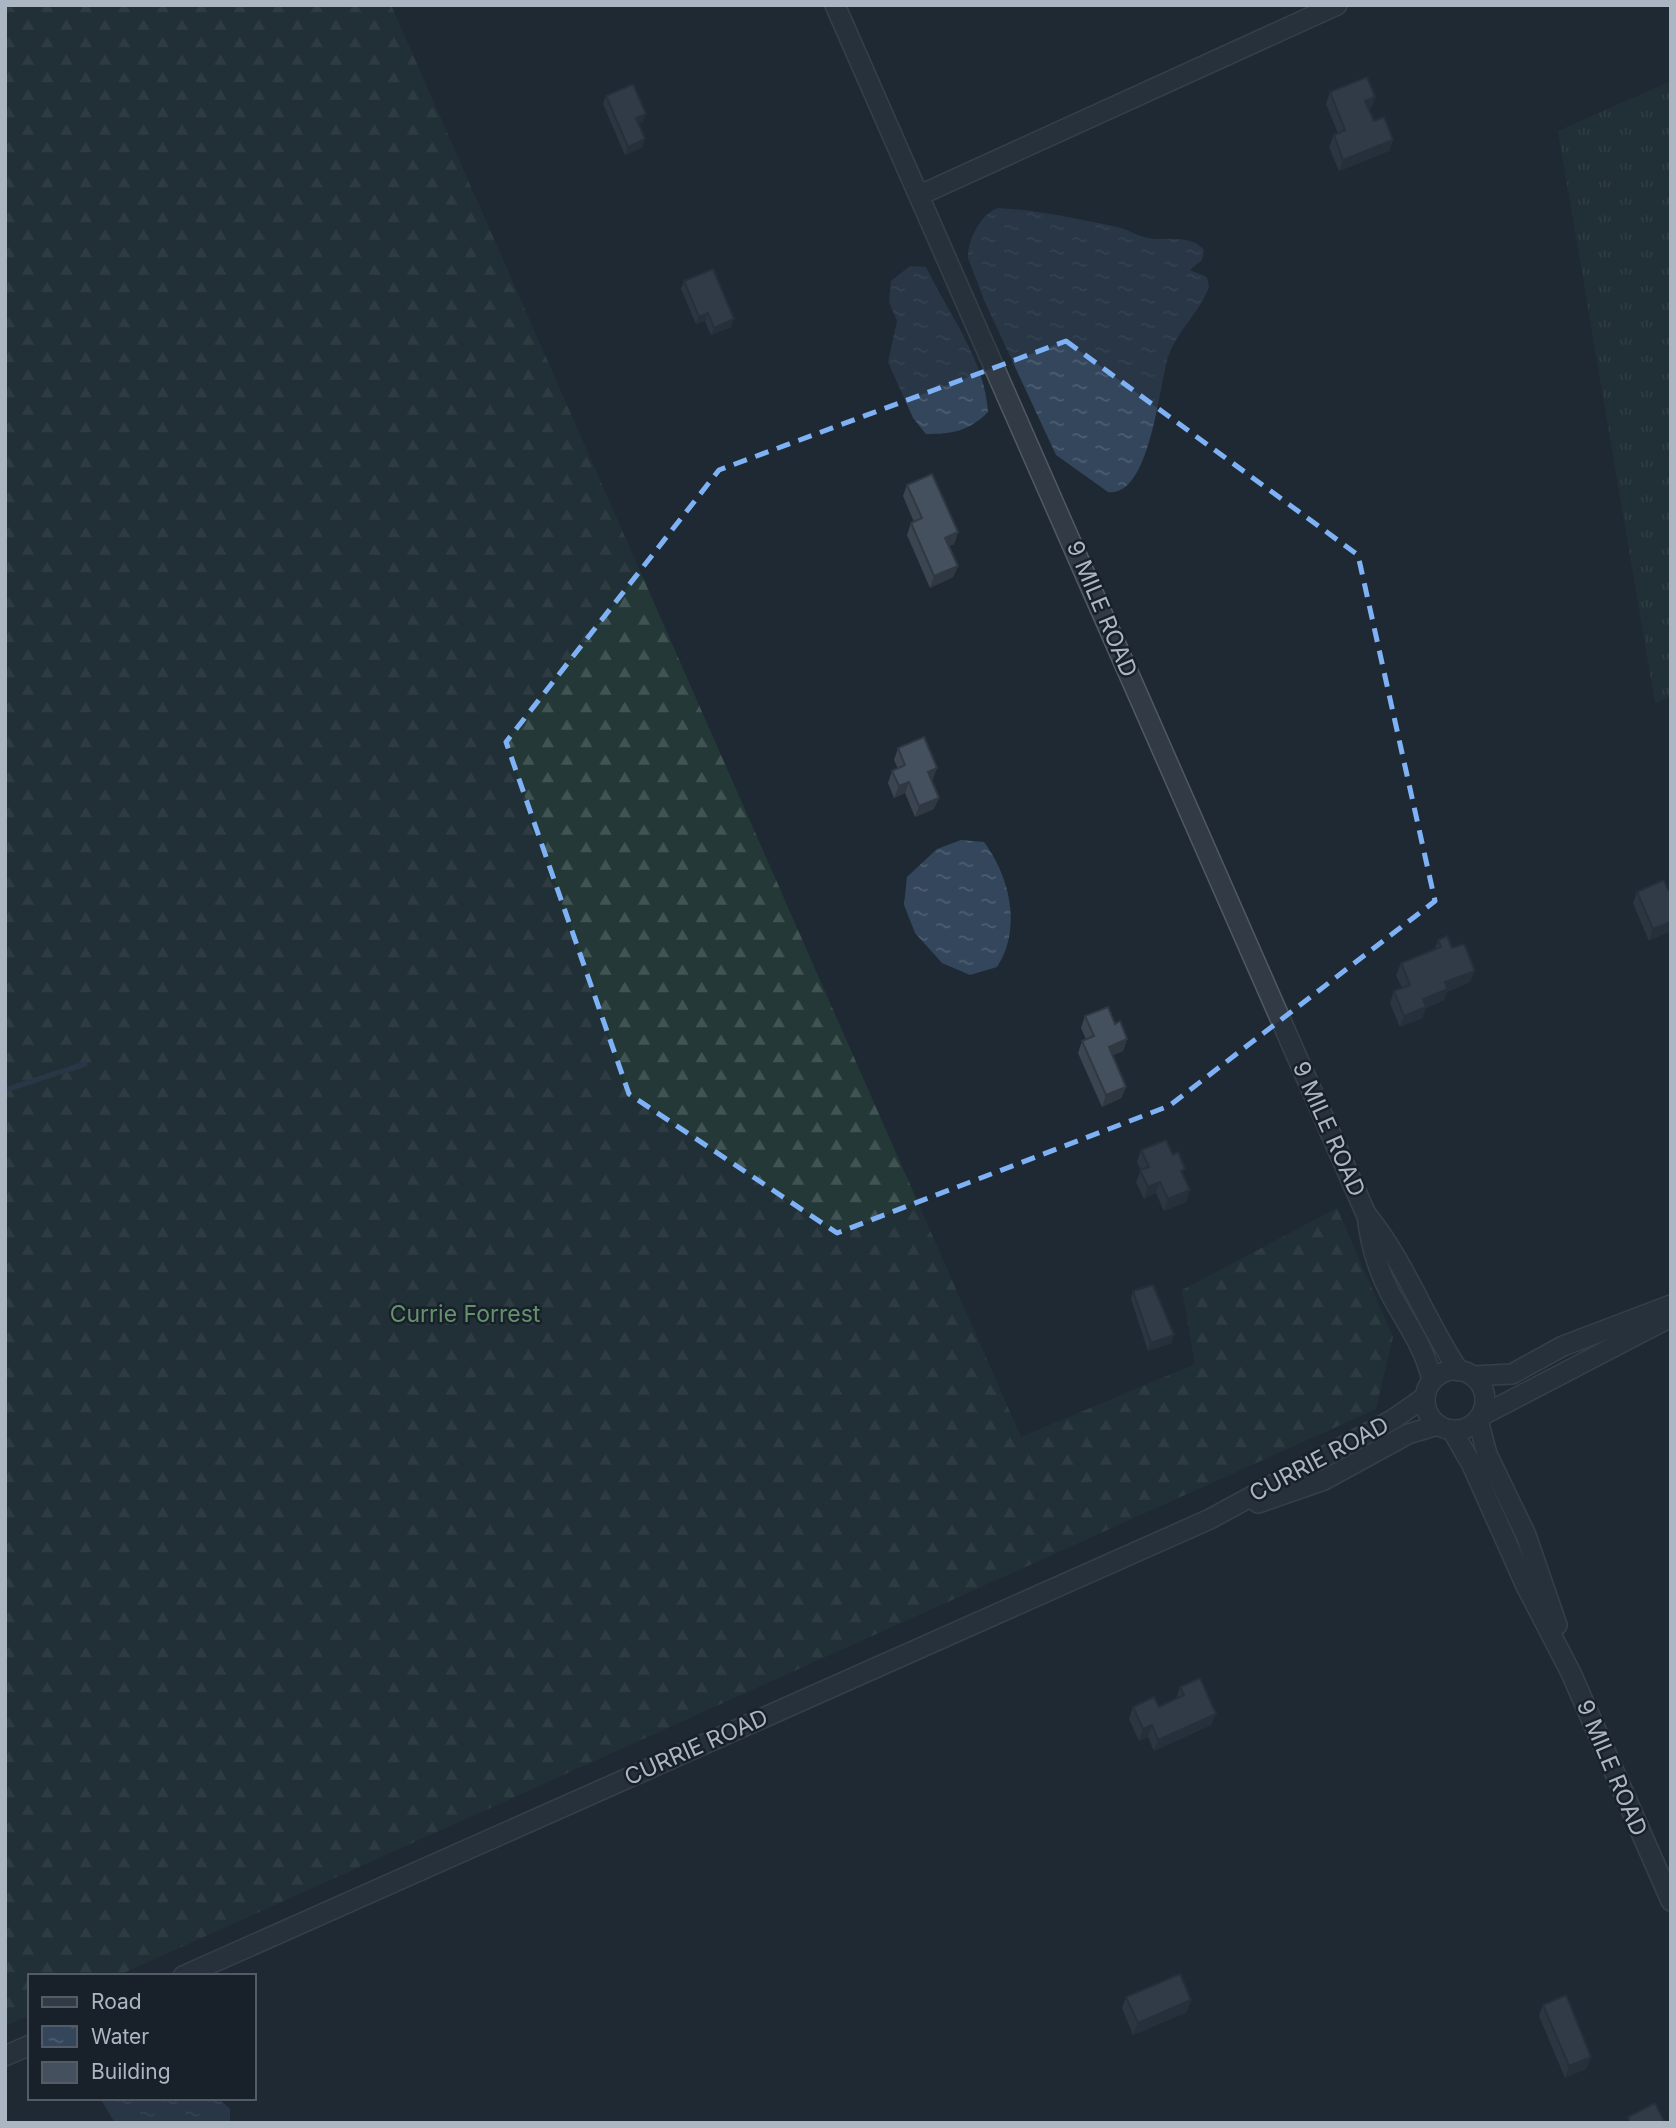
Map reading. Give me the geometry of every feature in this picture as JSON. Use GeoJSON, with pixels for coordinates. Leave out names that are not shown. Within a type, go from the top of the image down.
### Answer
{"type":"FeatureCollection","features":[{"type":"Feature","properties":{"kind":"street","name":"9 MILE ROAD"},"geometry":{"type":"LineString","coordinates":[[835,5],[1366,1214],[1385,1237],[1437,1338],[1466,1373]]}},
{"type":"Feature","properties":{"kind":"street"},"geometry":{"type":"LineString","coordinates":[[920,195],[1337,5]]}},
{"type":"Feature","properties":{"kind":"street","name":"9 MILE ROAD"},"geometry":{"type":"LineString","coordinates":[[1366,1214],[1370,1245],[1380,1270],[1424,1353],[1429,1389]]}},
{"type":"Feature","properties":{"kind":"street"},"geometry":{"type":"LineString","coordinates":[[1671,1305],[1563,1346],[1512,1374],[1447,1371],[1429,1389],[1428,1413],[1445,1428],[1466,1428],[1480,1418],[1671,1317]]}},
{"type":"Feature","properties":{"kind":"street"},"geometry":{"type":"LineString","coordinates":[[1466,1373],[1485,1394],[1480,1418]]}},
{"type":"Feature","properties":{"kind":"street","name":"CURRIE ROAD"},"geometry":{"type":"LineString","coordinates":[[187,1974],[1210,1518],[1384,1424],[1429,1389]]}},
{"type":"Feature","properties":{"kind":"street","name":"9 MILE ROAD"},"geometry":{"type":"LineString","coordinates":[[1480,1418],[1486,1454],[1516,1514],[1543,1580],[1571,1672]]}},
{"type":"Feature","properties":{"kind":"street","name":"9 MILE ROAD"},"geometry":{"type":"LineString","coordinates":[[1445,1428],[1472,1465],[1526,1586],[1571,1672],[1671,1901]]}},
{"type":"Feature","properties":{"kind":"street","name":"CURRIE ROAD"},"geometry":{"type":"LineString","coordinates":[[1210,1518],[1324,1480],[1408,1434],[1445,1428]]}},
{"type":"Feature","properties":{"kind":"street"},"geometry":{"type":"LineString","coordinates":[[5,2056],[28,2046]]}},
{"type":"Feature","properties":{"kind":"highlighted area"},"geometry":{"type":"Polygon","coordinates":[[[1066,341],[1358,555],[1435,901],[1169,1106],[837,1233],[629,1094],[506,742],[719,470],[1066,341]]]}},
{"type":"Feature","properties":{"kind":"green space","name":"Currie Forrest"},"geometry":{"type":"Polygon","coordinates":[[[5,5],[391,5],[1021,1437],[1195,1364],[1182,1290],[1337,1208],[1393,1337],[1376,1409],[121,1974],[28,1974],[28,2016],[5,2026],[5,5]]]}},
{"type":"Feature","properties":{"kind":"green space"},"geometry":{"type":"Polygon","coordinates":[[[1671,81],[1671,697],[1655,703],[1558,131],[1671,81]]]}},
{"type":"Feature","properties":{"kind":"water"},"geometry":{"type":"Polygon","coordinates":[[[998,208],[1087,221],[1121,228],[1148,238],[1185,240],[1204,250],[1202,260],[1190,270],[1207,277],[1209,287],[1168,357],[1143,460],[1134,478],[1122,489],[1108,492],[1056,455],[984,300],[968,258],[968,251],[981,222],[998,208]]]}},
{"type":"Feature","properties":{"kind":"water"},"geometry":{"type":"Polygon","coordinates":[[[910,266],[926,267],[964,337],[980,374],[988,412],[960,430],[926,434],[913,418],[888,362],[897,321],[889,302],[891,281],[910,266]]]}},
{"type":"Feature","properties":{"kind":"water"},"geometry":{"type":"Polygon","coordinates":[[[961,840],[984,842],[1001,871],[1010,903],[1009,936],[997,967],[970,975],[942,963],[915,933],[904,905],[907,877],[937,849],[961,840]]]}},
{"type":"Feature","properties":{"kind":"water"},"geometry":{"type":"Polygon","coordinates":[[[101,2100],[220,2100],[230,2109],[230,2123],[115,2123],[101,2100]]]}},
{"type":"Feature","properties":{"kind":"building"},"geometry":{"type":"Polygon","coordinates":[[[1367,77],[1375,97],[1365,101],[1374,121],[1384,117],[1393,140],[1343,160],[1334,135],[1345,130],[1330,92],[1367,77]]]}},
{"type":"Feature","properties":{"kind":"building"},"geometry":{"type":"Polygon","coordinates":[[[633,84],[646,114],[636,118],[645,139],[628,147],[606,96],[633,84]]]}},
{"type":"Feature","properties":{"kind":"building"},"geometry":{"type":"Polygon","coordinates":[[[713,269],[734,319],[714,328],[708,313],[699,317],[684,281],[713,269]]]}},
{"type":"Feature","properties":{"kind":"building"},"geometry":{"type":"Polygon","coordinates":[[[932,474],[958,532],[945,538],[958,566],[934,576],[911,523],[922,518],[907,485],[932,474]]]}},
{"type":"Feature","properties":{"kind":"building"},"geometry":{"type":"Polygon","coordinates":[[[924,737],[937,768],[928,772],[939,798],[919,806],[909,782],[899,786],[892,771],[905,765],[898,748],[924,737]]]}},
{"type":"Feature","properties":{"kind":"building"},"geometry":{"type":"Polygon","coordinates":[[[1664,880],[1668,890],[1671,889],[1671,922],[1653,929],[1637,892],[1664,880]]]}},
{"type":"Feature","properties":{"kind":"building"},"geometry":{"type":"Polygon","coordinates":[[[1447,936],[1452,948],[1464,944],[1475,971],[1445,982],[1448,989],[1423,999],[1426,1007],[1404,1016],[1394,991],[1410,985],[1401,963],[1441,947],[1438,940],[1447,936]]]}},
{"type":"Feature","properties":{"kind":"building"},"geometry":{"type":"Polygon","coordinates":[[[1108,1007],[1115,1024],[1120,1021],[1127,1039],[1109,1047],[1126,1087],[1106,1095],[1082,1041],[1094,1036],[1085,1016],[1108,1007]]]}},
{"type":"Feature","properties":{"kind":"building"},"geometry":{"type":"Polygon","coordinates":[[[1166,1140],[1173,1155],[1178,1152],[1185,1169],[1181,1171],[1190,1190],[1168,1199],[1160,1182],[1148,1187],[1140,1170],[1149,1167],[1141,1150],[1166,1140]]]}},
{"type":"Feature","properties":{"kind":"building"},"geometry":{"type":"Polygon","coordinates":[[[1153,1285],[1174,1335],[1151,1343],[1133,1291],[1153,1285]]]}},
{"type":"Feature","properties":{"kind":"building"},"geometry":{"type":"Polygon","coordinates":[[[1200,1678],[1216,1714],[1158,1740],[1152,1725],[1143,1729],[1133,1707],[1154,1697],[1159,1707],[1184,1695],[1180,1687],[1200,1678]]]}},
{"type":"Feature","properties":{"kind":"building"},"geometry":{"type":"Polygon","coordinates":[[[1180,1974],[1191,2000],[1138,2023],[1126,1997],[1180,1974]]]}},
{"type":"Feature","properties":{"kind":"building"},"geometry":{"type":"Polygon","coordinates":[[[1566,1995],[1591,2057],[1569,2066],[1543,2005],[1566,1995]]]}},
{"type":"Feature","properties":{"kind":"building"},"geometry":{"type":"Polygon","coordinates":[[[1655,2103],[1665,2123],[1630,2123],[1628,2117],[1655,2103]]]}},
{"type":"Feature","properties":{"kind":"waterway"},"geometry":{"type":"LineString","coordinates":[[5,1090],[85,1064]]}}]}
